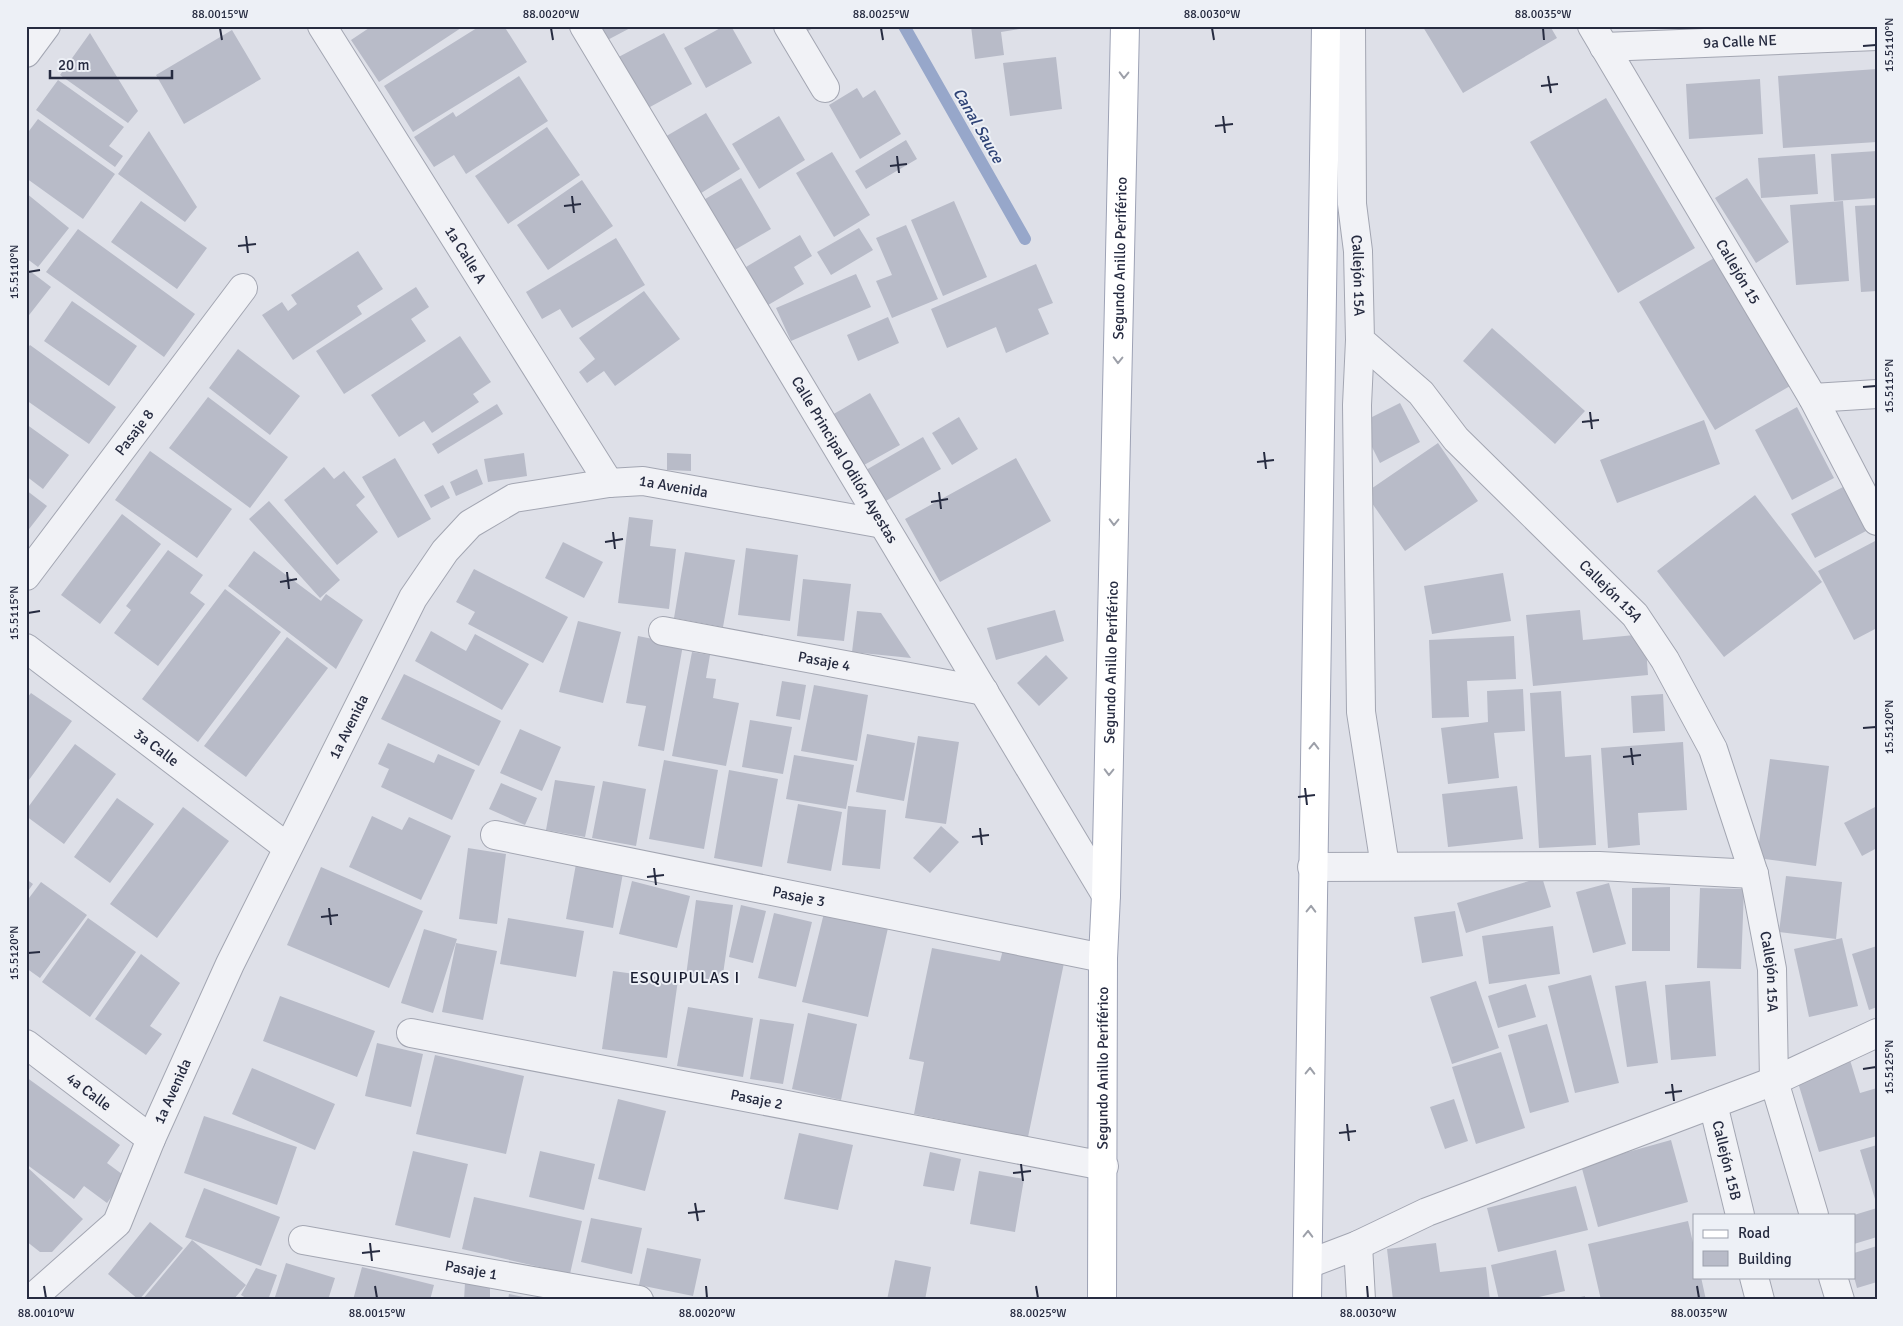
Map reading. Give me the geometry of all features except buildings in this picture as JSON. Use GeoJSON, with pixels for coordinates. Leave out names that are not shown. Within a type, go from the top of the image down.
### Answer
{"type":"FeatureCollection","features":[{"type":"Feature","properties":{"kind":"main road","name":"Segundo Anillo Periférico"},"geometry":{"type":"LineString","coordinates":[[1102,1300],[1104,1166],[1103,958],[1106,895],[1125,26]]}},
{"type":"Feature","properties":{"kind":"main road"},"geometry":{"type":"LineString","coordinates":[[1307,1300],[1326,26]]}},
{"type":"Feature","properties":{"kind":"street"},"geometry":{"type":"LineString","coordinates":[[26,53],[46,26]]}},
{"type":"Feature","properties":{"kind":"street","name":"1a Calle A"},"geometry":{"type":"LineString","coordinates":[[322,26],[609,483]]}},
{"type":"Feature","properties":{"kind":"street","name":"Calle Principal Odilón Ayestas"},"geometry":{"type":"LineString","coordinates":[[584,26],[1106,895]]}},
{"type":"Feature","properties":{"kind":"street"},"geometry":{"type":"LineString","coordinates":[[788,26],[826,88]]}},
{"type":"Feature","properties":{"kind":"street","name":"Callejón 15A"},"geometry":{"type":"LineString","coordinates":[[1351,26],[1352,204],[1358,251],[1360,340],[1422,393],[1456,439],[1635,615],[1664,660],[1713,749],[1754,874],[1772,969],[1774,1081],[1814,1214]]}},
{"type":"Feature","properties":{"kind":"street","name":"9a Calle NE"},"geometry":{"type":"LineString","coordinates":[[1598,36],[1877,36]]}},
{"type":"Feature","properties":{"kind":"street","name":"Callejón 15"},"geometry":{"type":"LineString","coordinates":[[1598,36],[1813,398],[1877,521]]}},
{"type":"Feature","properties":{"kind":"street","name":"Pasaje 8"},"geometry":{"type":"LineString","coordinates":[[26,576],[243,288]]}},
{"type":"Feature","properties":{"kind":"street"},"geometry":{"type":"LineString","coordinates":[[1360,340],[1357,405],[1362,712],[1385,866]]}},
{"type":"Feature","properties":{"kind":"street"},"geometry":{"type":"LineString","coordinates":[[1813,398],[1877,394]]}},
{"type":"Feature","properties":{"kind":"street","name":"1a Avenida"},"geometry":{"type":"LineString","coordinates":[[30,1300],[117,1223],[151,1139],[230,964],[287,846],[413,598],[445,551],[470,524],[514,498],[609,483],[643,481],[883,524]]}},
{"type":"Feature","properties":{"kind":"street","name":"Pasaje 4"},"geometry":{"type":"LineString","coordinates":[[664,631],[984,691]]}},
{"type":"Feature","properties":{"kind":"street","name":"3a Calle"},"geometry":{"type":"LineString","coordinates":[[26,648],[287,846]]}},
{"type":"Feature","properties":{"kind":"street","name":"Pasaje 3"},"geometry":{"type":"LineString","coordinates":[[496,835],[1103,958]]}},
{"type":"Feature","properties":{"kind":"street"},"geometry":{"type":"LineString","coordinates":[[1312,867],[1599,866],[1754,874]]}},
{"type":"Feature","properties":{"kind":"street","name":"Pasaje 2"},"geometry":{"type":"LineString","coordinates":[[411,1032],[1104,1166]]}},
{"type":"Feature","properties":{"kind":"street"},"geometry":{"type":"LineString","coordinates":[[1308,1264],[1358,1245],[1427,1212],[1774,1081],[1877,1033]]}},
{"type":"Feature","properties":{"kind":"street","name":"4a Calle"},"geometry":{"type":"LineString","coordinates":[[26,1044],[151,1139]]}},
{"type":"Feature","properties":{"kind":"street","name":"Callejón 15B"},"geometry":{"type":"LineString","coordinates":[[1713,1104],[1740,1214]]}},
{"type":"Feature","properties":{"kind":"street","name":"Pasaje 1"},"geometry":{"type":"LineString","coordinates":[[303,1240],[639,1300]]}},
{"type":"Feature","properties":{"kind":"street"},"geometry":{"type":"LineString","coordinates":[[1358,1245],[1361,1300]]}},
{"type":"Feature","properties":{"kind":"street"},"geometry":{"type":"LineString","coordinates":[[1754,1278],[1760,1300]]}},
{"type":"Feature","properties":{"kind":"street"},"geometry":{"type":"LineString","coordinates":[[1833,1278],[1840,1300]]}},
{"type":"Feature","properties":{"kind":"waterway","name":"Canal Sauce"},"geometry":{"type":"LineString","coordinates":[[904,26],[1025,239]]}},
{"type":"Feature","properties":{"kind":"district","name":"ESQUIPULAS I"},"geometry":{"type":"Point","coordinates":[685,977]}}]}
